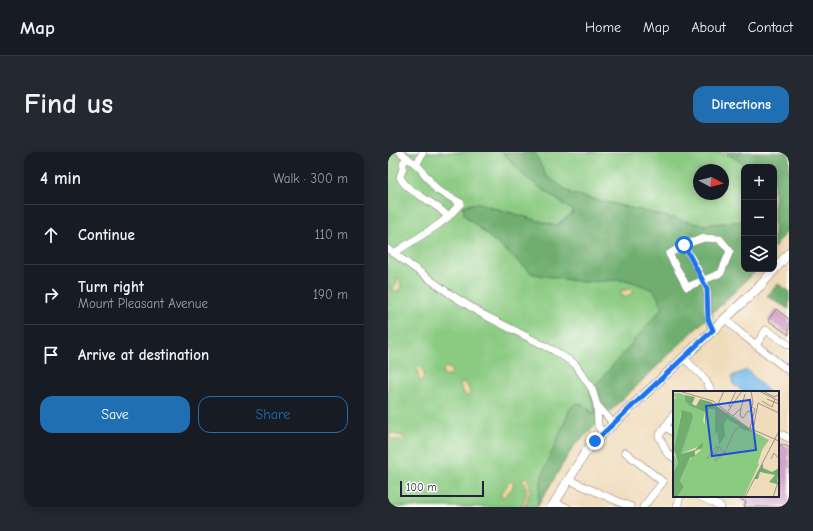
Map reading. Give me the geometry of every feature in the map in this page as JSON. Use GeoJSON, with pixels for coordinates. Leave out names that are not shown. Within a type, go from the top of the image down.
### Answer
{"type":"FeatureCollection","features":[{"type":"Feature","properties":{"kind":"main road"},"geometry":{"type":"LineString","coordinates":[[554,505],[585,454],[603,433],[766,280],[789,253]]}},
{"type":"Feature","properties":{"kind":"street"},"geometry":{"type":"LineString","coordinates":[[400,152],[416,165],[437,190],[462,203],[438,225],[391,251],[450,294],[482,314],[568,358],[575,364],[592,390],[597,405],[598,426],[603,433]]}},
{"type":"Feature","properties":{"kind":"street"},"geometry":{"type":"LineString","coordinates":[[416,165],[423,152]]}},
{"type":"Feature","properties":{"kind":"street"},"geometry":{"type":"LineString","coordinates":[[407,158],[403,163],[400,177],[403,184],[436,205],[448,217]]}},
{"type":"Feature","properties":{"kind":"street"},"geometry":{"type":"LineString","coordinates":[[704,238],[720,239],[730,251],[721,273],[703,281],[686,286],[668,254],[684,245],[704,238]]}},
{"type":"Feature","properties":{"kind":"street"},"geometry":{"type":"LineString","coordinates":[[684,245],[707,289],[708,319],[713,330]]}},
{"type":"Feature","properties":{"kind":"street"},"geometry":{"type":"LineString","coordinates":[[725,318],[789,371]]}},
{"type":"Feature","properties":{"kind":"street"},"geometry":{"type":"LineString","coordinates":[[756,345],[766,330],[789,345]]}},
{"type":"Feature","properties":{"kind":"street"},"geometry":{"type":"LineString","coordinates":[[683,357],[704,378],[711,391]]}},
{"type":"Feature","properties":{"kind":"street"},"geometry":{"type":"LineString","coordinates":[[597,405],[613,423]]}},
{"type":"Feature","properties":{"kind":"street"},"geometry":{"type":"LineString","coordinates":[[673,415],[659,436],[667,453],[673,457]]}},
{"type":"Feature","properties":{"kind":"street"},"geometry":{"type":"LineString","coordinates":[[665,426],[673,432]]}},
{"type":"Feature","properties":{"kind":"street"},"geometry":{"type":"LineString","coordinates":[[779,433],[789,438]]}},
{"type":"Feature","properties":{"kind":"street"},"geometry":{"type":"LineString","coordinates":[[625,452],[663,482],[643,507]]}},
{"type":"Feature","properties":{"kind":"street"},"geometry":{"type":"LineString","coordinates":[[569,480],[632,507]]}},
{"type":"Feature","properties":{"kind":"street"},"geometry":{"type":"LineString","coordinates":[[700,497],[720,507]]}},
{"type":"Feature","properties":{"kind":"street"},"geometry":{"type":"LineString","coordinates":[[554,505],[566,507]]}},
{"type":"Feature","properties":{"kind":"path"},"geometry":{"type":"LineString","coordinates":[[717,152],[730,158],[737,156],[740,152]]}},
{"type":"Feature","properties":{"kind":"green space"},"geometry":{"type":"Polygon","coordinates":[[[388,152],[503,152],[522,174],[574,212],[555,226],[478,203],[463,206],[465,216],[533,274],[626,280],[632,282],[646,279],[669,303],[594,402],[595,416],[587,406],[537,507],[388,507],[388,152]]]}},
{"type":"Feature","properties":{"kind":"green space"},"geometry":{"type":"Polygon","coordinates":[[[503,152],[535,153],[546,176],[572,194],[702,225],[741,221],[741,272],[755,272],[573,447],[537,507],[542,476],[570,409],[577,403],[583,404],[594,415],[596,414],[590,392],[663,307],[654,290],[627,280],[581,282],[533,274],[464,215],[463,206],[478,203],[556,226],[574,212],[522,174],[503,152]]]}},
{"type":"Feature","properties":{"kind":"green space"},"geometry":{"type":"Polygon","coordinates":[[[531,152],[726,152],[744,164],[741,164],[741,221],[702,225],[572,194],[546,176],[535,154],[531,152]]]}},
{"type":"Feature","properties":{"kind":"green space"},"geometry":{"type":"Polygon","coordinates":[[[726,152],[789,152],[789,228],[777,244],[777,164],[744,164],[726,152]]]}},
{"type":"Feature","properties":{"kind":"green space"},"geometry":{"type":"Polygon","coordinates":[[[778,284],[789,291],[789,309],[767,296],[778,284]]]}},
{"type":"Feature","properties":{"kind":"sand"},"geometry":{"type":"Polygon","coordinates":[[[400,278],[401,289],[394,292],[393,288],[398,283],[396,279],[400,278]]]}},
{"type":"Feature","properties":{"kind":"sand"},"geometry":{"type":"Polygon","coordinates":[[[629,289],[632,290],[631,295],[621,296],[621,291],[629,289]]]}},
{"type":"Feature","properties":{"kind":"sand"},"geometry":{"type":"Polygon","coordinates":[[[419,367],[424,372],[423,379],[420,382],[417,369],[419,367]]]}},
{"type":"Feature","properties":{"kind":"sand"},"geometry":{"type":"Polygon","coordinates":[[[447,367],[452,372],[447,377],[442,372],[447,367]]]}},
{"type":"Feature","properties":{"kind":"sand"},"geometry":{"type":"Polygon","coordinates":[[[462,382],[470,392],[469,396],[466,396],[460,385],[462,382]]]}},
{"type":"Feature","properties":{"kind":"sand"},"geometry":{"type":"Polygon","coordinates":[[[390,433],[402,436],[407,443],[400,440],[392,440],[389,437],[390,433]]]}},
{"type":"Feature","properties":{"kind":"sand"},"geometry":{"type":"Polygon","coordinates":[[[525,477],[530,484],[530,488],[525,507],[522,507],[526,495],[526,484],[522,480],[525,477]]]}},
{"type":"Feature","properties":{"kind":"sand"},"geometry":{"type":"Polygon","coordinates":[[[510,481],[513,482],[513,487],[504,497],[502,497],[501,494],[510,481]]]}},
{"type":"Feature","properties":{"kind":"water"},"geometry":{"type":"Polygon","coordinates":[[[747,370],[768,391],[743,391],[733,384],[732,376],[747,370]]]}},
{"type":"Feature","properties":{"kind":"building"},"geometry":{"type":"Polygon","coordinates":[[[776,309],[789,319],[789,335],[768,320],[776,309]]]}},
{"type":"Feature","properties":{"kind":"building"},"geometry":{"type":"Polygon","coordinates":[[[781,444],[789,447],[789,507],[744,507],[746,502],[735,497],[779,497],[779,447],[781,444]]]}},
{"type":"Feature","properties":{"kind":"route"},"geometry":{"type":"LineString","coordinates":[[595,441],[713,330],[708,319],[707,289],[684,245]]}}]}
